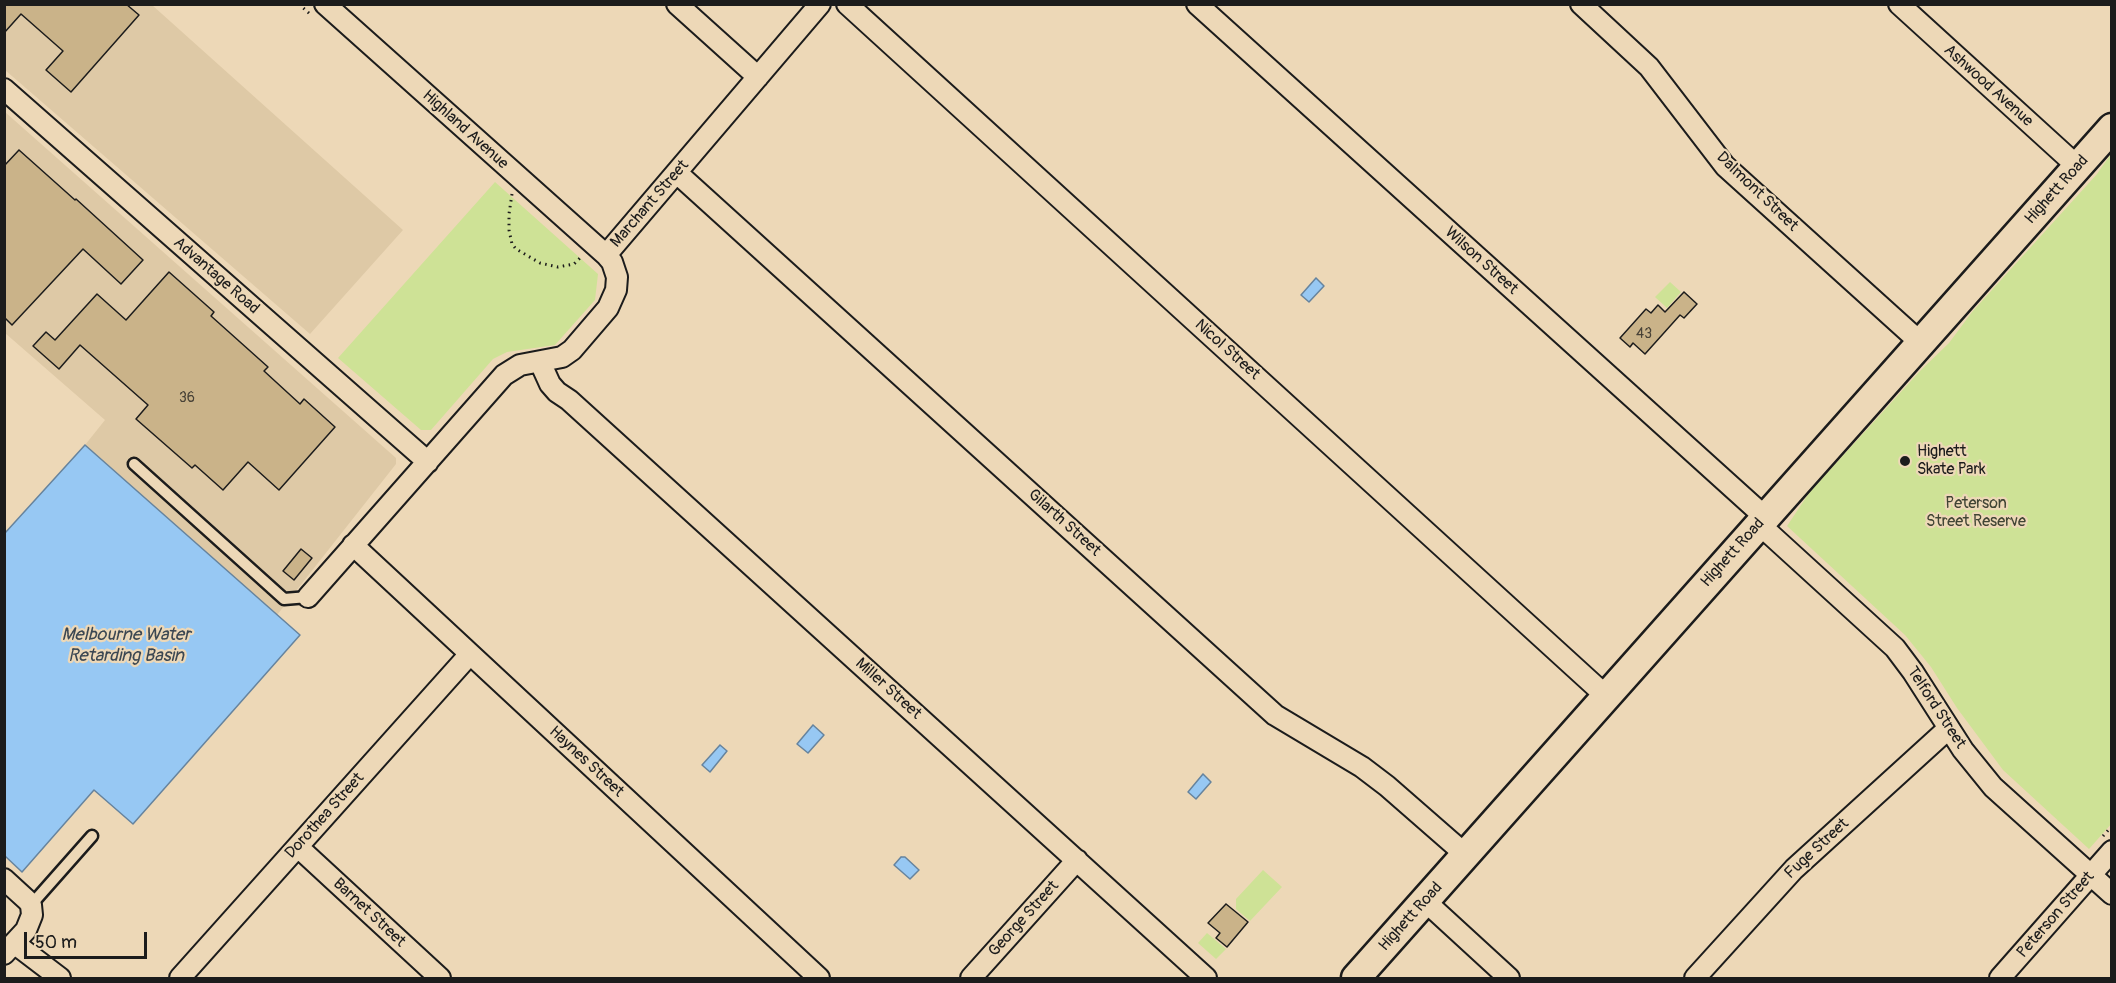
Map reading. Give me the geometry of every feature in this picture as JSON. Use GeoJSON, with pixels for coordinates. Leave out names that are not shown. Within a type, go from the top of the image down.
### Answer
{"type":"FeatureCollection","features":[{"type":"Feature","properties":{"kind":"street","name":"Highland Avenue"},"geometry":{"type":"LineString","coordinates":[[325,4],[599,249]]}},
{"type":"Feature","properties":{"kind":"street"},"geometry":{"type":"LineString","coordinates":[[677,4],[758,77]]}},
{"type":"Feature","properties":{"kind":"street","name":"Marchant Street"},"geometry":{"type":"LineString","coordinates":[[562,357],[572,350],[608,308],[616,290],[616,270],[599,249],[677,172],[820,4]]}},
{"type":"Feature","properties":{"kind":"street","name":"Nicol Street"},"geometry":{"type":"LineString","coordinates":[[847,4],[1606,696]]}},
{"type":"Feature","properties":{"kind":"street","name":"Wilson Street"},"geometry":{"type":"LineString","coordinates":[[1197,4],[1762,521]]}},
{"type":"Feature","properties":{"kind":"street","name":"Dalmont Street"},"geometry":{"type":"LineString","coordinates":[[1581,4],[1649,67],[1725,166],[1921,343]]}},
{"type":"Feature","properties":{"kind":"street","name":"Ashwood Avenue"},"geometry":{"type":"LineString","coordinates":[[1899,4],[2077,166]]}},
{"type":"Feature","properties":{"kind":"street","name":"Advantage Road"},"geometry":{"type":"LineString","coordinates":[[4,90],[428,462]]}},
{"type":"Feature","properties":{"kind":"street","name":"Highett Road"},"geometry":{"type":"LineString","coordinates":[[1356,978],[2112,128]]}},
{"type":"Feature","properties":{"kind":"street","name":"Gilarth Street"},"geometry":{"type":"LineString","coordinates":[[677,172],[1275,715],[1362,767],[1466,855]]}},
{"type":"Feature","properties":{"kind":"street"},"geometry":{"type":"LineString","coordinates":[[308,597],[504,375],[520,365],[562,357],[564,382],[569,400]]}},
{"type":"Feature","properties":{"kind":"street","name":"Miller Street"},"geometry":{"type":"LineString","coordinates":[[540,362],[550,384],[558,392],[1206,978]]}},
{"type":"Feature","properties":{"kind":"street","name":"Telford Street"},"geometry":{"type":"LineString","coordinates":[[1762,521],[1895,648],[1914,672],[1963,750],[1993,787],[2112,894]]}},
{"type":"Feature","properties":{"kind":"street","name":"Haynes Street"},"geometry":{"type":"LineString","coordinates":[[353,545],[819,978]]}},
{"type":"Feature","properties":{"kind":"street","name":"Dorothea Street"},"geometry":{"type":"LineString","coordinates":[[180,978],[470,654]]}},
{"type":"Feature","properties":{"kind":"street","name":"Fuge Street"},"geometry":{"type":"LineString","coordinates":[[1695,978],[1794,869],[1949,728]]}},
{"type":"Feature","properties":{"kind":"street","name":"Barnet Street"},"geometry":{"type":"LineString","coordinates":[[298,847],[440,978]]}},
{"type":"Feature","properties":{"kind":"street","name":"Peterson Street"},"geometry":{"type":"LineString","coordinates":[[2000,978],[2112,851]]}},
{"type":"Feature","properties":{"kind":"street","name":"George Street"},"geometry":{"type":"LineString","coordinates":[[971,978],[1077,860]]}},
{"type":"Feature","properties":{"kind":"street"},"geometry":{"type":"LineString","coordinates":[[4,879],[32,910],[30,923],[14,944],[58,977]]}},
{"type":"Feature","properties":{"kind":"street"},"geometry":{"type":"LineString","coordinates":[[1425,901],[1509,978]]}},
{"type":"Feature","properties":{"kind":"lane"},"geometry":{"type":"LineString","coordinates":[[134,464],[284,599],[308,597]]}},
{"type":"Feature","properties":{"kind":"lane"},"geometry":{"type":"LineString","coordinates":[[32,910],[92,836]]}},
{"type":"Feature","properties":{"kind":"path"},"geometry":{"type":"LineString","coordinates":[[512,194],[509,230],[512,244],[521,252],[540,263],[558,267],[569,266],[599,249]]}},
{"type":"Feature","properties":{"kind":"shaded area"},"geometry":{"type":"Polygon","coordinates":[[[5,5],[152,5],[403,230],[310,334],[5,70],[5,5]]]}},
{"type":"Feature","properties":{"kind":"shaded area"},"geometry":{"type":"Polygon","coordinates":[[[5,112],[396,458],[396,464],[277,615],[85,445],[105,420],[5,333],[5,112]]]}},
{"type":"Feature","properties":{"kind":"green space","name":"Peterson Street Reserve"},"geometry":{"type":"Polygon","coordinates":[[[2111,154],[2112,823],[2089,849],[2003,770],[1957,708],[1931,667],[1905,635],[1787,526],[1809,493],[1920,371],[1949,343],[1972,312],[2097,174],[2111,154]]]}},
{"type":"Feature","properties":{"kind":"green space"},"geometry":{"type":"Polygon","coordinates":[[[495,182],[598,274],[595,300],[555,345],[507,352],[493,359],[431,430],[421,430],[338,358],[495,182]]]}},
{"type":"Feature","properties":{"kind":"green space"},"geometry":{"type":"Polygon","coordinates":[[[1670,282],[1681,292],[1667,308],[1655,297],[1670,282]]]}},
{"type":"Feature","properties":{"kind":"green space"},"geometry":{"type":"Polygon","coordinates":[[[1263,870],[1282,887],[1250,921],[1236,909],[1236,899],[1263,870]]]}},
{"type":"Feature","properties":{"kind":"green space"},"geometry":{"type":"Polygon","coordinates":[[[1207,933],[1226,949],[1216,959],[1198,943],[1207,933]]]}},
{"type":"Feature","properties":{"kind":"water"},"geometry":{"type":"Polygon","coordinates":[[[1316,278],[1324,286],[1309,302],[1301,295],[1316,278]]]}},
{"type":"Feature","properties":{"kind":"water","name":"Melbourne Water Retarding Basin"},"geometry":{"type":"Polygon","coordinates":[[[85,445],[300,635],[133,824],[94,790],[22,872],[5,856],[5,533],[85,445]]]}},
{"type":"Feature","properties":{"kind":"water"},"geometry":{"type":"Polygon","coordinates":[[[813,725],[824,735],[808,753],[797,744],[813,725]]]}},
{"type":"Feature","properties":{"kind":"water"},"geometry":{"type":"Polygon","coordinates":[[[720,745],[727,751],[710,772],[702,765],[720,745]]]}},
{"type":"Feature","properties":{"kind":"water"},"geometry":{"type":"Polygon","coordinates":[[[1203,774],[1211,782],[1196,799],[1188,792],[1203,774]]]}},
{"type":"Feature","properties":{"kind":"water"},"geometry":{"type":"Polygon","coordinates":[[[901,857],[905,857],[919,870],[910,879],[894,865],[901,857]]]}},
{"type":"Feature","properties":{"kind":"building"},"geometry":{"type":"Polygon","coordinates":[[[4,4],[126,4],[139,15],[71,92],[46,70],[63,51],[21,14],[4,33],[4,4]]]}},
{"type":"Feature","properties":{"kind":"building"},"geometry":{"type":"Polygon","coordinates":[[[19,150],[143,260],[121,284],[83,249],[12,325],[4,317],[4,166],[19,150]]]}},
{"type":"Feature","properties":{"kind":"building"},"geometry":{"type":"Polygon","coordinates":[[[169,272],[214,312],[211,316],[268,367],[264,371],[300,404],[304,399],[335,427],[279,490],[248,462],[223,490],[195,465],[192,468],[136,419],[148,405],[80,345],[59,369],[33,346],[46,332],[55,340],[97,294],[126,320],[169,272]]]}},
{"type":"Feature","properties":{"kind":"building"},"geometry":{"type":"Polygon","coordinates":[[[1684,292],[1697,304],[1684,318],[1680,315],[1645,354],[1633,343],[1630,347],[1620,338],[1646,309],[1651,313],[1658,305],[1665,312],[1684,292]]]}},
{"type":"Feature","properties":{"kind":"building"},"geometry":{"type":"Polygon","coordinates":[[[301,549],[312,558],[294,580],[283,571],[301,549]]]}},
{"type":"Feature","properties":{"kind":"building"},"geometry":{"type":"Polygon","coordinates":[[[1226,904],[1248,922],[1227,947],[1216,938],[1220,933],[1208,923],[1226,904]]]}},
{"type":"Feature","properties":{"kind":"place","name":"Highett Skate Park"},"geometry":{"type":"Point","coordinates":[1905,461]}}]}
